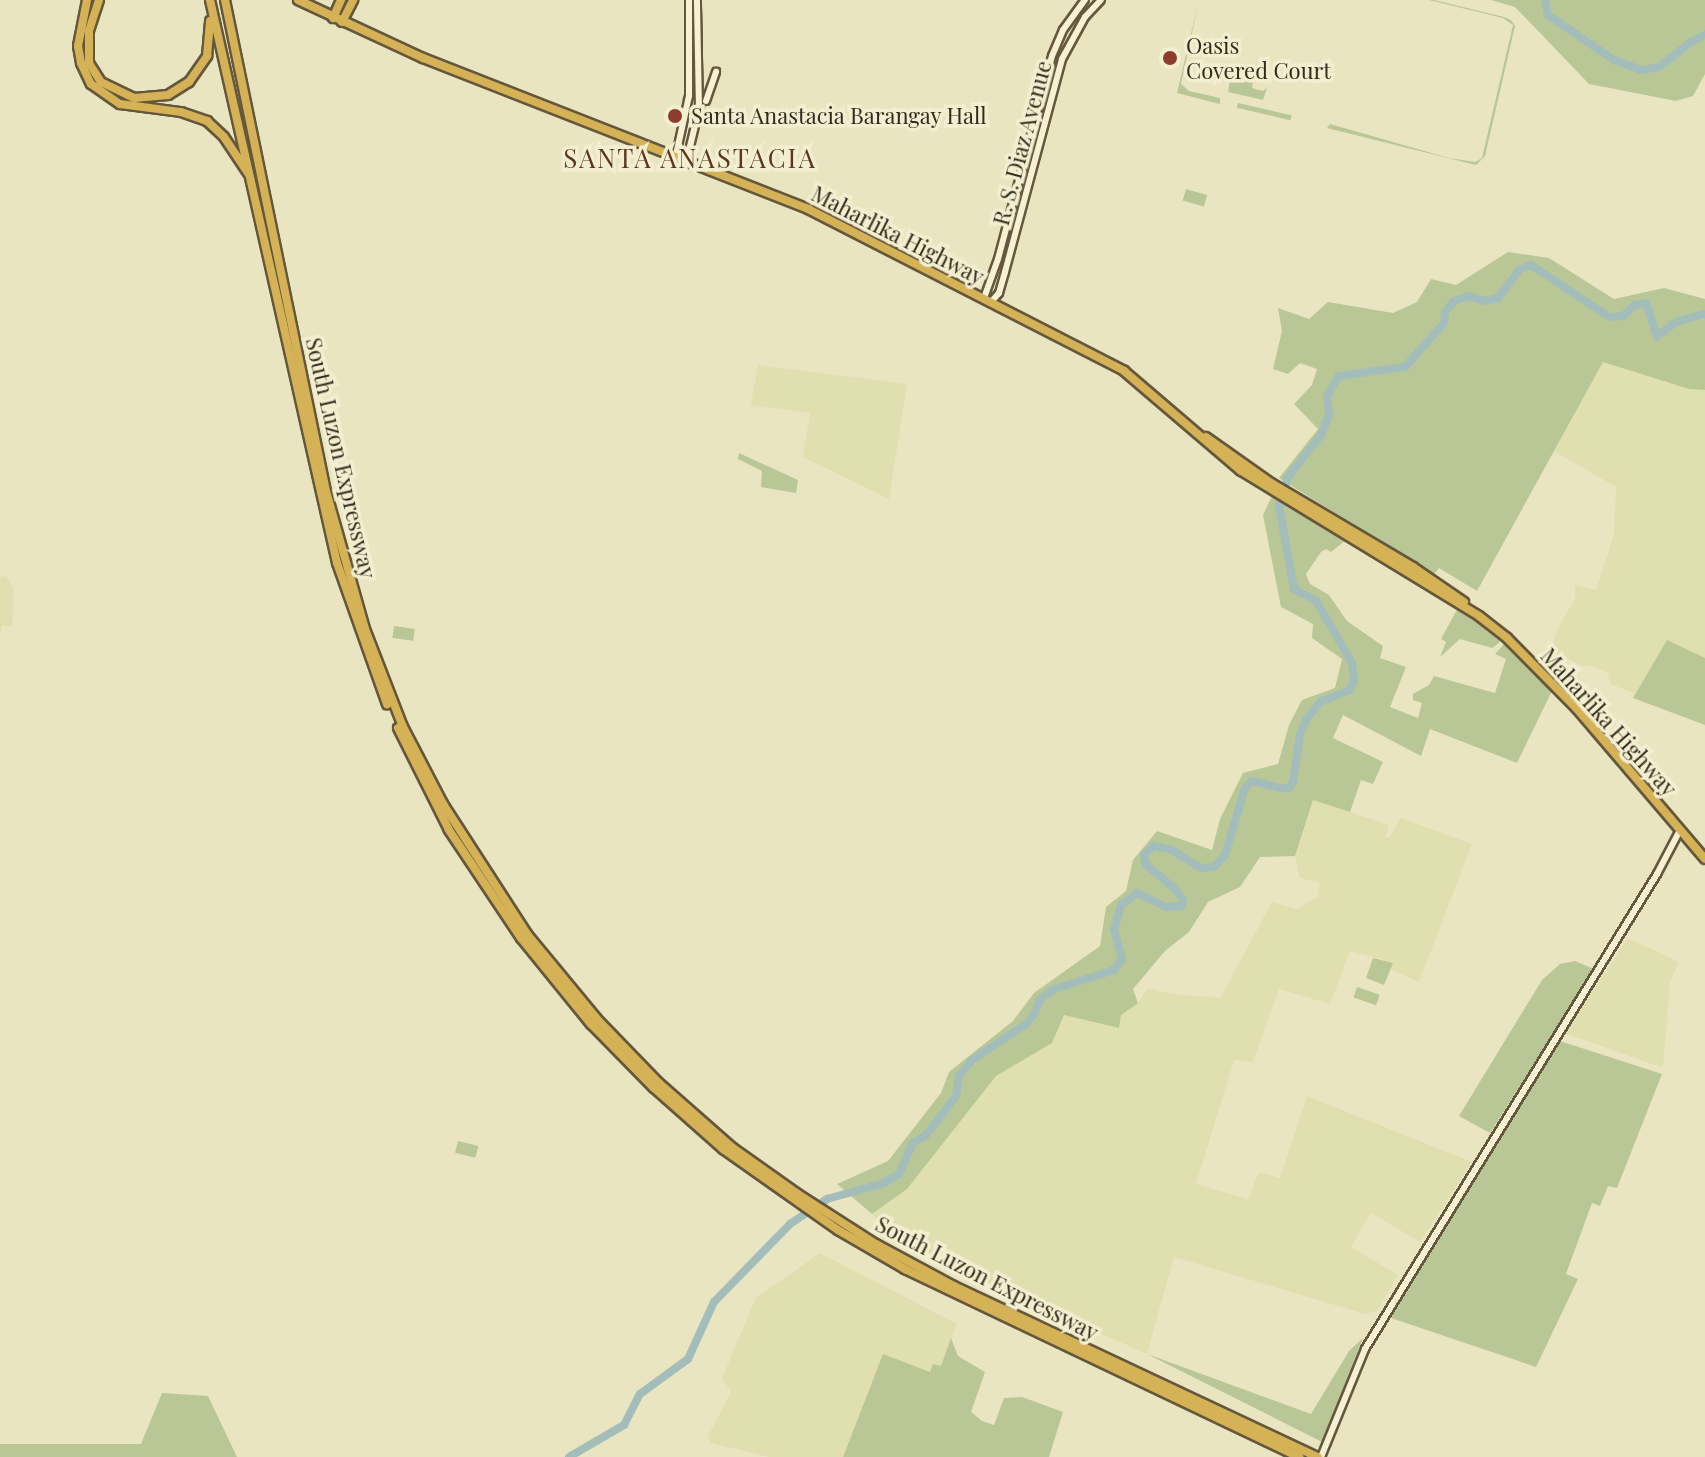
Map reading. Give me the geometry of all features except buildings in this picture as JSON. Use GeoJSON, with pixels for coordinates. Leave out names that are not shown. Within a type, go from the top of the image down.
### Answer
{"type":"FeatureCollection","features":[{"type":"Feature","properties":{"kind":"highway"},"geometry":{"type":"LineString","coordinates":[[87,0],[78,46],[81,63],[91,84],[120,104],[181,112],[207,121],[224,137],[253,181]]}},
{"type":"Feature","properties":{"kind":"highway"},"geometry":{"type":"LineString","coordinates":[[99,0],[87,46],[91,69],[111,90],[144,99],[177,91],[199,70],[211,38],[210,0]]}},
{"type":"Feature","properties":{"kind":"highway","name":"South Luzon Expressway"},"geometry":{"type":"LineString","coordinates":[[210,0],[231,98],[262,215],[321,495],[350,602],[400,732],[449,830],[521,938],[591,1024],[699,1129],[796,1198],[949,1292],[1299,1457]]}},
{"type":"Feature","properties":{"kind":"highway","name":"South Luzon Expressway"},"geometry":{"type":"LineString","coordinates":[[225,0],[343,560],[384,682],[443,804],[496,891],[559,977],[597,1019],[704,1124],[796,1198]]}},
{"type":"Feature","properties":{"kind":"highway","name":"Maharlika Highway"},"geometry":{"type":"LineString","coordinates":[[298,0],[423,58],[808,209],[1124,371],[1194,430],[1269,486],[1479,616],[1550,679],[1705,859]]}},
{"type":"Feature","properties":{"kind":"highway"},"geometry":{"type":"LineString","coordinates":[[338,20],[341,0]]}},
{"type":"Feature","properties":{"kind":"highway"},"geometry":{"type":"LineString","coordinates":[[338,20],[353,0]]}},
{"type":"Feature","properties":{"kind":"highway","name":"South Luzon Expressway"},"geometry":{"type":"LineString","coordinates":[[841,1227],[954,1286],[1320,1457]]}},
{"type":"Feature","properties":{"kind":"street"},"geometry":{"type":"LineString","coordinates":[[676,155],[689,96],[689,0]]}},
{"type":"Feature","properties":{"kind":"street"},"geometry":{"type":"LineString","coordinates":[[687,159],[699,109],[697,0]]}},
{"type":"Feature","properties":{"kind":"street","name":"R. S. Diaz Avenue"},"geometry":{"type":"LineString","coordinates":[[988,300],[1056,46],[1085,0]]}},
{"type":"Feature","properties":{"kind":"street","name":"R. S. Diaz Avenue"},"geometry":{"type":"LineString","coordinates":[[988,300],[999,293],[1062,59],[1085,17],[1101,0]]}},
{"type":"Feature","properties":{"kind":"street"},"geometry":{"type":"LineString","coordinates":[[685,97],[689,69]]}},
{"type":"Feature","properties":{"kind":"street"},"geometry":{"type":"LineString","coordinates":[[706,101],[716,72]]}},
{"type":"Feature","properties":{"kind":"street"},"geometry":{"type":"LineString","coordinates":[[682,132],[694,136]]}},
{"type":"Feature","properties":{"kind":"street"},"geometry":{"type":"LineString","coordinates":[[1031,133],[1042,135]]}},
{"type":"Feature","properties":{"kind":"street"},"geometry":{"type":"LineString","coordinates":[[1320,1457],[1365,1349],[1657,874],[1680,830]]}},
{"type":"Feature","properties":{"kind":"green space"},"geometry":{"type":"Polygon","coordinates":[[[1199,0],[1181,84],[1189,91],[1220,98],[1220,104],[1177,93],[1199,0]]]}},
{"type":"Feature","properties":{"kind":"green space"},"geometry":{"type":"Polygon","coordinates":[[[1429,0],[1504,17],[1515,26],[1485,156],[1476,165],[1327,128],[1330,124],[1449,158],[1475,162],[1482,158],[1513,25],[1503,18],[1429,0]]]}},
{"type":"Feature","properties":{"kind":"green space"},"geometry":{"type":"Polygon","coordinates":[[[1491,0],[1705,0],[1705,74],[1693,96],[1676,101],[1589,84],[1515,7],[1491,0]]]}},
{"type":"Feature","properties":{"kind":"green space"},"geometry":{"type":"Polygon","coordinates":[[[1231,74],[1233,78],[1253,83],[1252,88],[1263,91],[1267,88],[1263,100],[1228,92],[1231,74]]]}},
{"type":"Feature","properties":{"kind":"green space"},"geometry":{"type":"Polygon","coordinates":[[[1238,103],[1292,115],[1290,120],[1237,108],[1238,103]]]}},
{"type":"Feature","properties":{"kind":"green space"},"geometry":{"type":"Polygon","coordinates":[[[1186,189],[1207,195],[1204,207],[1183,201],[1186,189]]]}},
{"type":"Feature","properties":{"kind":"green space"},"geometry":{"type":"Polygon","coordinates":[[[1508,252],[1549,258],[1614,299],[1664,288],[1705,299],[1705,390],[1689,389],[1603,362],[1477,591],[1439,568],[1434,575],[1279,478],[1318,429],[1294,404],[1312,385],[1317,369],[1300,363],[1288,374],[1273,369],[1282,331],[1278,308],[1309,319],[1328,302],[1393,313],[1417,302],[1431,279],[1456,285],[1508,252]]]}},
{"type":"Feature","properties":{"kind":"green space"},"geometry":{"type":"Polygon","coordinates":[[[1603,362],[1689,389],[1705,390],[1705,658],[1667,641],[1633,698],[1634,693],[1610,684],[1608,673],[1590,665],[1582,666],[1569,660],[1559,670],[1551,652],[1557,629],[1575,599],[1575,585],[1596,590],[1614,534],[1616,487],[1554,451],[1603,362]]]}},
{"type":"Feature","properties":{"kind":"green space"},"geometry":{"type":"Polygon","coordinates":[[[758,365],[907,384],[889,499],[803,457],[810,413],[751,405],[758,365]]]}},
{"type":"Feature","properties":{"kind":"green space"},"geometry":{"type":"Polygon","coordinates":[[[739,453],[798,480],[796,493],[761,487],[762,471],[738,459],[739,453]]]}},
{"type":"Feature","properties":{"kind":"green space"},"geometry":{"type":"Polygon","coordinates":[[[1272,496],[1346,540],[1331,552],[1326,549],[1321,552],[1306,574],[1310,584],[1329,595],[1347,621],[1383,646],[1380,658],[1406,667],[1390,707],[1418,718],[1422,703],[1413,700],[1413,694],[1429,685],[1434,676],[1495,693],[1506,659],[1495,654],[1504,644],[1552,691],[1517,763],[1430,729],[1421,756],[1343,715],[1333,738],[1383,762],[1373,784],[1361,780],[1350,812],[1313,800],[1295,856],[1260,857],[1240,887],[1208,902],[1189,932],[1165,951],[1133,989],[1138,1003],[1121,1015],[1119,1028],[1064,1015],[1052,1043],[996,1076],[907,1189],[872,1214],[837,1184],[888,1161],[941,1093],[949,1072],[1013,1021],[1034,993],[1100,946],[1106,907],[1126,891],[1133,860],[1157,831],[1212,850],[1220,819],[1243,773],[1278,764],[1289,725],[1302,700],[1335,688],[1342,659],[1312,638],[1313,624],[1281,607],[1263,515],[1272,496]]]}},
{"type":"Feature","properties":{"kind":"green space"},"geometry":{"type":"Polygon","coordinates":[[[6,576],[14,589],[12,627],[2,625],[0,637],[0,577],[6,576]]]}},
{"type":"Feature","properties":{"kind":"green space"},"geometry":{"type":"Polygon","coordinates":[[[1458,608],[1501,639],[1499,643],[1492,648],[1460,639],[1440,657],[1446,642],[1441,639],[1458,608]]]}},
{"type":"Feature","properties":{"kind":"green space"},"geometry":{"type":"Polygon","coordinates":[[[394,626],[415,629],[413,641],[392,638],[394,626]]]}},
{"type":"Feature","properties":{"kind":"green space"},"geometry":{"type":"Polygon","coordinates":[[[1667,640],[1705,658],[1705,725],[1633,698],[1667,640]]]}},
{"type":"Feature","properties":{"kind":"green space"},"geometry":{"type":"Polygon","coordinates":[[[1313,800],[1389,825],[1385,837],[1389,838],[1401,818],[1472,844],[1419,982],[1390,969],[1386,960],[1350,951],[1330,1004],[1279,989],[1253,1062],[1234,1060],[1196,1184],[1248,1199],[1259,1172],[1280,1178],[1307,1096],[1472,1162],[1420,1242],[1371,1213],[1351,1247],[1398,1275],[1377,1311],[1365,1314],[1174,1257],[1147,1354],[994,1286],[886,1231],[872,1214],[907,1189],[996,1076],[1051,1043],[1064,1015],[1119,1028],[1121,1015],[1138,1003],[1148,988],[1173,994],[1220,998],[1272,902],[1297,909],[1317,897],[1320,883],[1300,878],[1295,856],[1313,800]]]}},
{"type":"Feature","properties":{"kind":"green space"},"geometry":{"type":"Polygon","coordinates":[[[1628,938],[1679,962],[1670,982],[1663,1068],[1565,1033],[1628,938]]]}},
{"type":"Feature","properties":{"kind":"green space"},"geometry":{"type":"Polygon","coordinates":[[[1373,958],[1393,963],[1384,985],[1366,978],[1373,958]]]}},
{"type":"Feature","properties":{"kind":"green space"},"geometry":{"type":"Polygon","coordinates":[[[1575,961],[1594,969],[1490,1133],[1459,1116],[1542,980],[1560,964],[1575,961]]]}},
{"type":"Feature","properties":{"kind":"green space"},"geometry":{"type":"Polygon","coordinates":[[[1357,987],[1380,995],[1376,1005],[1353,997],[1357,987]]]}},
{"type":"Feature","properties":{"kind":"green space"},"geometry":{"type":"Polygon","coordinates":[[[1560,1041],[1662,1074],[1617,1188],[1608,1186],[1600,1206],[1592,1203],[1566,1274],[1578,1279],[1536,1367],[1391,1318],[1560,1041]]]}},
{"type":"Feature","properties":{"kind":"green space"},"geometry":{"type":"Polygon","coordinates":[[[458,1141],[478,1146],[475,1158],[455,1153],[458,1141]]]}},
{"type":"Feature","properties":{"kind":"green space"},"geometry":{"type":"Polygon","coordinates":[[[820,1253],[957,1324],[941,1367],[930,1372],[883,1355],[843,1457],[769,1457],[711,1443],[708,1436],[731,1392],[722,1378],[756,1298],[820,1253]]]}},
{"type":"Feature","properties":{"kind":"green space"},"geometry":{"type":"Polygon","coordinates":[[[951,1338],[958,1356],[985,1372],[971,1412],[982,1421],[994,1425],[1004,1398],[1022,1397],[1063,1412],[1049,1457],[843,1457],[883,1354],[930,1372],[933,1364],[941,1366],[951,1338]]]}},
{"type":"Feature","properties":{"kind":"green space"},"geometry":{"type":"Polygon","coordinates":[[[1363,1338],[1322,1442],[1147,1354],[1311,1414],[1349,1351],[1363,1338]]]}},
{"type":"Feature","properties":{"kind":"green space"},"geometry":{"type":"Polygon","coordinates":[[[162,1393],[208,1396],[237,1457],[0,1457],[0,1444],[141,1444],[162,1393]]]}},
{"type":"Feature","properties":{"kind":"waterway"},"geometry":{"type":"LineString","coordinates":[[1545,0],[1548,15],[1614,60],[1642,70],[1659,67],[1705,35]]}},
{"type":"Feature","properties":{"kind":"waterway"},"geometry":{"type":"LineString","coordinates":[[569,1457],[624,1425],[640,1394],[688,1359],[714,1302],[790,1224],[827,1199],[884,1183],[899,1174],[913,1143],[926,1135],[956,1096],[959,1076],[972,1060],[1026,1024],[1035,1013],[1040,999],[1055,989],[1114,970],[1122,959],[1114,930],[1121,905],[1137,893],[1166,907],[1182,906],[1183,900],[1175,889],[1145,864],[1144,855],[1153,846],[1172,850],[1201,868],[1214,867],[1225,855],[1245,788],[1252,781],[1289,788],[1293,782],[1300,734],[1306,720],[1320,702],[1350,690],[1354,680],[1352,663],[1316,601],[1294,589],[1279,506],[1288,477],[1321,435],[1329,415],[1327,395],[1339,376],[1405,367],[1444,323],[1445,312],[1454,301],[1469,296],[1484,301],[1498,298],[1520,269],[1531,265],[1609,317],[1623,316],[1635,305],[1646,303],[1657,336],[1678,321],[1705,314]]}},
{"type":"Feature","properties":{"kind":"tunnel"},"geometry":{"type":"LineString","coordinates":[[685,97],[686,106],[693,111],[702,109],[706,101]]}},
{"type":"Feature","properties":{"kind":"place","name":"Oasis Covered Court"},"geometry":{"type":"Point","coordinates":[1170,58]}},
{"type":"Feature","properties":{"kind":"place","name":"Santa Anastacia Barangay Hall"},"geometry":{"type":"Point","coordinates":[675,116]}},
{"type":"Feature","properties":{"kind":"district","name":"SANTA ANASTACIA"},"geometry":{"type":"Point","coordinates":[690,158]}}]}
